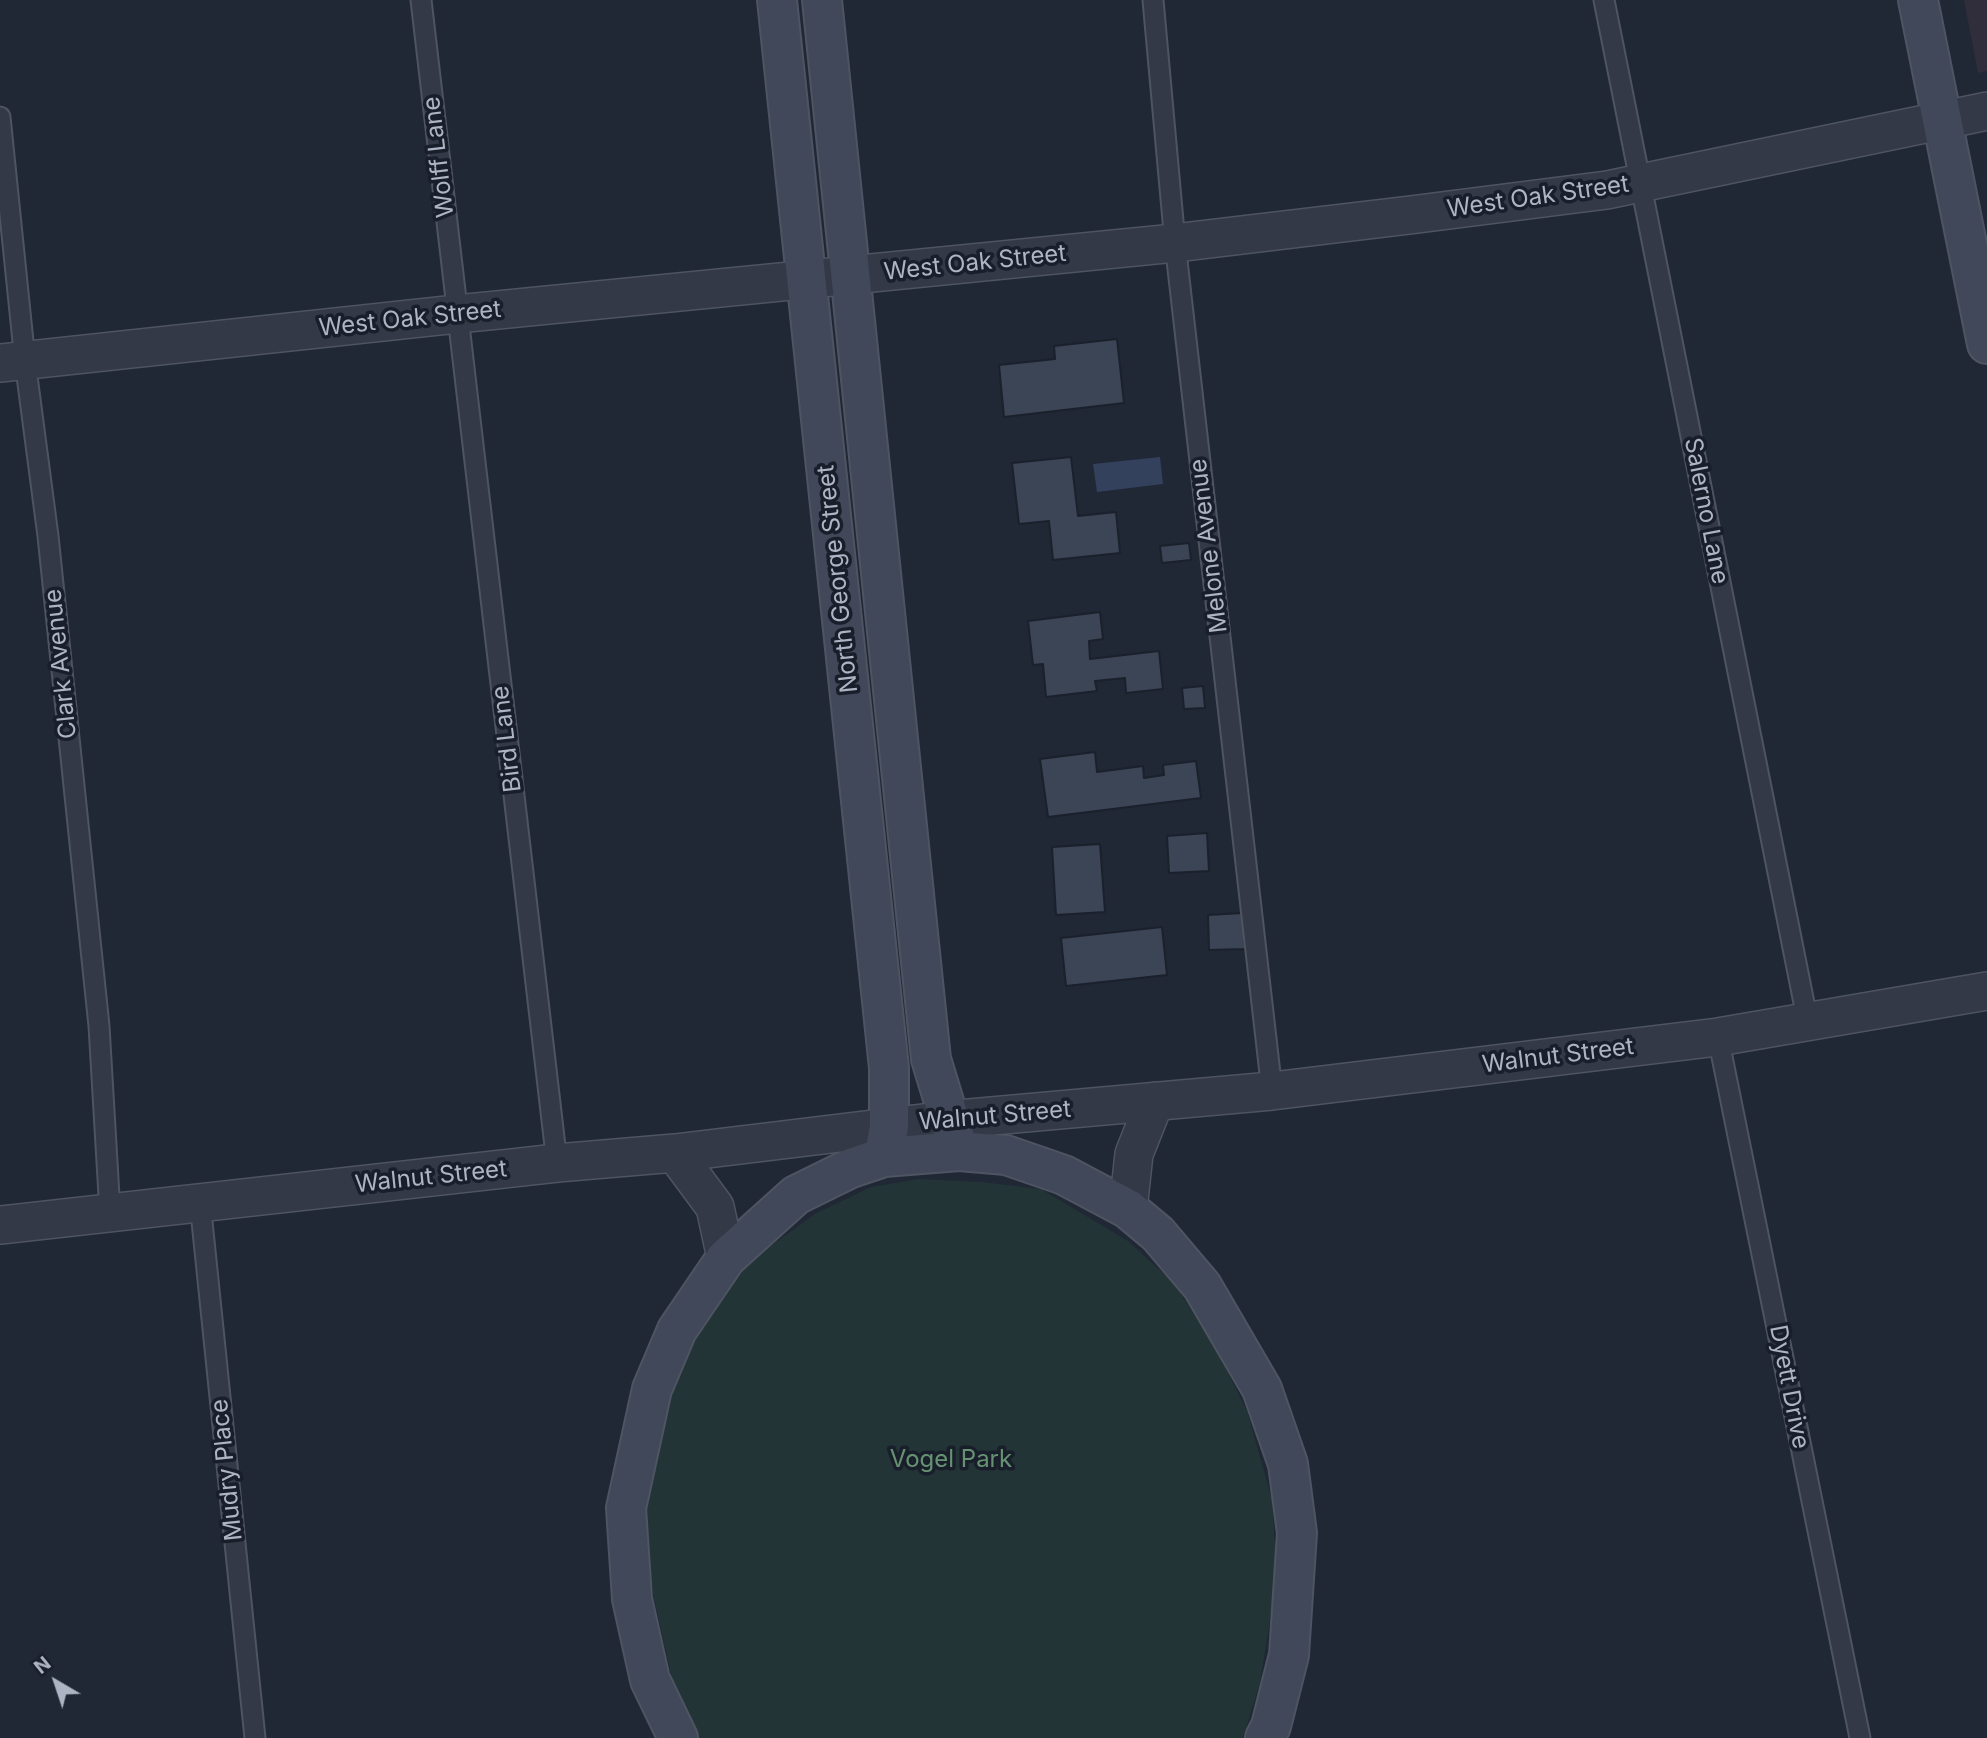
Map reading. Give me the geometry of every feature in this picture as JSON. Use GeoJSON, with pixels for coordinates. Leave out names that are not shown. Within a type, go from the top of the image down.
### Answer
{"type":"FeatureCollection","features":[{"type":"Feature","properties":{"kind":"street","name":"North George Street"},"geometry":{"type":"LineString","coordinates":[[777,0],[889,1068],[886,1142]]}},
{"type":"Feature","properties":{"kind":"street","name":"North George Street"},"geometry":{"type":"LineString","coordinates":[[822,0],[931,1059],[953,1135]]}},
{"type":"Feature","properties":{"kind":"street"},"geometry":{"type":"LineString","coordinates":[[1918,0],[1987,344]]}},
{"type":"Feature","properties":{"kind":"street","name":"West Oak Street"},"geometry":{"type":"LineString","coordinates":[[13,362],[457,314],[1175,243],[1594,192],[1987,111]]}},
{"type":"Feature","properties":{"kind":"street","name":"Walnut Street"},"geometry":{"type":"LineString","coordinates":[[953,1135],[1155,1101],[1272,1091],[1718,1037],[1987,991]]}},
{"type":"Feature","properties":{"kind":"street"},"geometry":{"type":"LineString","coordinates":[[1128,1209],[1134,1154],[1155,1101]]}},
{"type":"Feature","properties":{"kind":"street"},"geometry":{"type":"LineString","coordinates":[[678,1738],[650,1680],[632,1599],[626,1508],[652,1389],[677,1330],[726,1258],[796,1195],[851,1168],[886,1142],[953,1135],[1065,1175],[1128,1209],[1158,1234],[1202,1286],[1262,1389],[1287,1464],[1297,1533],[1289,1655],[1271,1726],[1265,1738]]}},
{"type":"Feature","properties":{"kind":"street","name":"Walnut Street"},"geometry":{"type":"LineString","coordinates":[[0,1225],[557,1163],[675,1153],[886,1142]]}},
{"type":"Feature","properties":{"kind":"street"},"geometry":{"type":"LineString","coordinates":[[675,1153],[715,1207],[726,1258]]}},
{"type":"Feature","properties":{"kind":"lane","name":"Wolff Lane"},"geometry":{"type":"LineString","coordinates":[[421,0],[457,314]]}},
{"type":"Feature","properties":{"kind":"lane","name":"Melone Avenue"},"geometry":{"type":"LineString","coordinates":[[1153,0],[1175,243],[1272,1091]]}},
{"type":"Feature","properties":{"kind":"lane","name":"Salerno Lane"},"geometry":{"type":"LineString","coordinates":[[1604,0],[1808,1023]]}},
{"type":"Feature","properties":{"kind":"lane","name":"Clark Avenue"},"geometry":{"type":"LineString","coordinates":[[0,117],[13,362],[48,536],[99,1026],[110,1213]]}},
{"type":"Feature","properties":{"kind":"lane","name":"Bird Lane"},"geometry":{"type":"LineString","coordinates":[[457,314],[557,1163]]}},
{"type":"Feature","properties":{"kind":"lane","name":"Dyett Drive"},"geometry":{"type":"LineString","coordinates":[[1718,1037],[1860,1738]]}},
{"type":"Feature","properties":{"kind":"lane","name":"Mudry Place"},"geometry":{"type":"LineString","coordinates":[[200,1202],[255,1738]]}},
{"type":"Feature","properties":{"kind":"shaded area"},"geometry":{"type":"Polygon","coordinates":[[[1964,0],[1987,0],[1987,71],[1978,73],[1964,0]]]}},
{"type":"Feature","properties":{"kind":"green space","name":"Vogel Park"},"geometry":{"type":"Polygon","coordinates":[[[919,1179],[982,1182],[1041,1189],[1128,1241],[1174,1283],[1215,1347],[1247,1411],[1272,1500],[1277,1575],[1260,1683],[1243,1738],[693,1738],[679,1710],[647,1567],[647,1501],[660,1422],[695,1334],[729,1283],[762,1252],[815,1214],[871,1187],[919,1179]]]}},
{"type":"Feature","properties":{"kind":"water"},"geometry":{"type":"Polygon","coordinates":[[[1160,457],[1163,484],[1097,492],[1093,464],[1160,457]]]}},
{"type":"Feature","properties":{"kind":"building"},"geometry":{"type":"Polygon","coordinates":[[[1117,339],[1124,403],[1004,417],[999,365],[1055,359],[1054,346],[1117,339]]]}},
{"type":"Feature","properties":{"kind":"building"},"geometry":{"type":"Polygon","coordinates":[[[1071,457],[1078,516],[1116,512],[1120,553],[1053,560],[1049,521],[1019,524],[1012,463],[1071,457]]]}},
{"type":"Feature","properties":{"kind":"building"},"geometry":{"type":"Polygon","coordinates":[[[1189,543],[1191,560],[1162,563],[1160,546],[1189,543]]]}},
{"type":"Feature","properties":{"kind":"building"},"geometry":{"type":"Polygon","coordinates":[[[1100,612],[1103,639],[1089,641],[1090,659],[1159,651],[1163,689],[1126,693],[1125,678],[1095,681],[1097,691],[1046,697],[1043,664],[1033,665],[1028,621],[1100,612]]]}},
{"type":"Feature","properties":{"kind":"building"},"geometry":{"type":"Polygon","coordinates":[[[1203,686],[1205,708],[1184,709],[1182,688],[1203,686]]]}},
{"type":"Feature","properties":{"kind":"building"},"geometry":{"type":"Polygon","coordinates":[[[1095,752],[1097,772],[1143,766],[1144,778],[1164,775],[1163,765],[1196,761],[1201,798],[1048,817],[1040,759],[1095,752]]]}},
{"type":"Feature","properties":{"kind":"building"},"geometry":{"type":"Polygon","coordinates":[[[1207,833],[1209,871],[1169,873],[1167,836],[1207,833]]]}},
{"type":"Feature","properties":{"kind":"building"},"geometry":{"type":"Polygon","coordinates":[[[1100,844],[1105,912],[1056,915],[1052,847],[1100,844]]]}},
{"type":"Feature","properties":{"kind":"building"},"geometry":{"type":"Polygon","coordinates":[[[1243,913],[1245,949],[1209,950],[1208,915],[1243,913]]]}},
{"type":"Feature","properties":{"kind":"building"},"geometry":{"type":"Polygon","coordinates":[[[1162,927],[1167,975],[1066,986],[1061,938],[1162,927]]]}}]}
